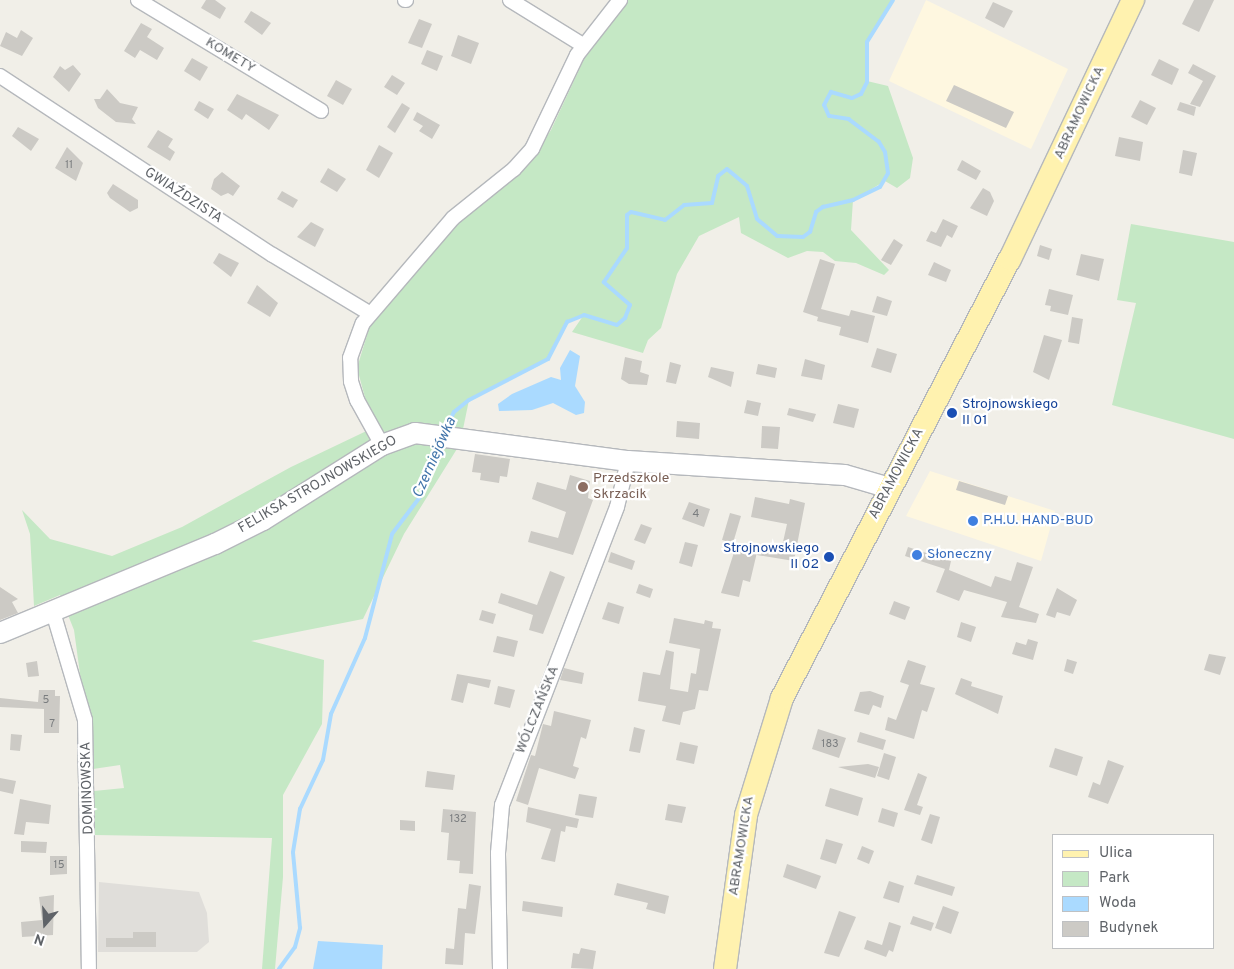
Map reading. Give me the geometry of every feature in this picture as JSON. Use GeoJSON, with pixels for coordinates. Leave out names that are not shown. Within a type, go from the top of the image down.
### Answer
{"type":"FeatureCollection","features":[{"type":"Feature","properties":{"kind":"main road","name":"ABRAMOWICKA"},"geometry":{"type":"LineString","coordinates":[[724,969],[744,825],[765,744],[795,668],[1034,212],[1133,0]]}},
{"type":"Feature","properties":{"kind":"street","name":"KOMETY"},"geometry":{"type":"LineString","coordinates":[[138,0],[322,111]]}},
{"type":"Feature","properties":{"kind":"street"},"geometry":{"type":"LineString","coordinates":[[510,0],[583,45]]}},
{"type":"Feature","properties":{"kind":"street"},"geometry":{"type":"LineString","coordinates":[[382,445],[357,400],[350,372],[353,344],[369,313],[453,218],[514,169],[532,149],[583,45],[620,0]]}},
{"type":"Feature","properties":{"kind":"street","name":"GWIAŹDZISTA"},"geometry":{"type":"LineString","coordinates":[[0,76],[273,255],[369,313]]}},
{"type":"Feature","properties":{"kind":"street","name":"FELIKSA STROJNOWSKIEGO"},"geometry":{"type":"LineString","coordinates":[[0,633],[248,528],[382,445],[409,434],[431,432],[628,461],[845,475],[890,488]]}},
{"type":"Feature","properties":{"kind":"street","name":"WÓLCZAŃSKA"},"geometry":{"type":"LineString","coordinates":[[500,969],[498,853],[502,805],[617,507],[628,461]]}},
{"type":"Feature","properties":{"kind":"street","name":"DOMINOWSKA"},"geometry":{"type":"LineString","coordinates":[[53,612],[85,720],[89,969]]}},
{"type":"Feature","properties":{"kind":"shaded area"},"geometry":{"type":"Polygon","coordinates":[[[926,0],[1068,69],[1031,149],[889,81],[926,0]]]}},
{"type":"Feature","properties":{"kind":"shaded area"},"geometry":{"type":"Polygon","coordinates":[[[930,471],[1055,511],[1041,561],[906,516],[930,471]]]}},
{"type":"Feature","properties":{"kind":"shaded area"},"geometry":{"type":"Polygon","coordinates":[[[99,882],[199,892],[207,913],[209,942],[197,952],[98,952],[99,882]]]}},
{"type":"Feature","properties":{"kind":"green space"},"geometry":{"type":"Polygon","coordinates":[[[627,0],[893,0],[867,42],[867,81],[888,86],[913,158],[910,178],[897,188],[885,181],[853,200],[851,230],[889,270],[884,275],[856,263],[835,261],[823,252],[807,251],[788,258],[741,233],[739,217],[699,236],[677,274],[661,328],[648,340],[643,353],[572,332],[583,316],[574,318],[567,322],[548,359],[540,365],[469,400],[463,429],[426,425],[460,444],[404,534],[363,619],[251,641],[324,660],[322,724],[283,795],[283,877],[275,969],[262,969],[272,838],[95,835],[94,791],[124,788],[120,765],[93,769],[74,630],[60,595],[34,606],[30,534],[22,510],[50,539],[112,556],[182,527],[291,467],[379,425],[367,405],[357,368],[370,325],[456,223],[535,154],[551,130],[591,44],[627,0]]]}},
{"type":"Feature","properties":{"kind":"green space"},"geometry":{"type":"Polygon","coordinates":[[[1131,224],[1234,242],[1234,439],[1112,405],[1136,303],[1117,300],[1131,224]]]}},
{"type":"Feature","properties":{"kind":"water"},"geometry":{"type":"Polygon","coordinates":[[[570,350],[580,356],[575,386],[585,402],[584,413],[576,415],[553,403],[532,410],[499,411],[498,404],[512,394],[551,377],[561,380],[560,368],[570,350]]]}},
{"type":"Feature","properties":{"kind":"water"},"geometry":{"type":"Polygon","coordinates":[[[318,941],[383,945],[382,969],[313,969],[318,941]]]}},
{"type":"Feature","properties":{"kind":"building"},"geometry":{"type":"Polygon","coordinates":[[[206,0],[215,0],[226,8],[220,19],[201,8],[206,0]]]}},
{"type":"Feature","properties":{"kind":"building"},"geometry":{"type":"Polygon","coordinates":[[[1194,0],[1214,0],[1199,32],[1182,24],[1194,0]]]}},
{"type":"Feature","properties":{"kind":"building"},"geometry":{"type":"Polygon","coordinates":[[[993,2],[1013,11],[1004,28],[985,18],[993,2]]]}},
{"type":"Feature","properties":{"kind":"building"},"geometry":{"type":"Polygon","coordinates":[[[251,11],[271,23],[262,35],[244,22],[251,11]]]}},
{"type":"Feature","properties":{"kind":"building"},"geometry":{"type":"Polygon","coordinates":[[[419,19],[432,24],[422,48],[408,43],[419,19]]]}},
{"type":"Feature","properties":{"kind":"building"},"geometry":{"type":"Polygon","coordinates":[[[141,23],[152,29],[147,37],[164,48],[157,60],[140,50],[135,58],[124,51],[141,23]]]}},
{"type":"Feature","properties":{"kind":"building"},"geometry":{"type":"Polygon","coordinates":[[[21,30],[33,38],[22,56],[0,46],[6,32],[17,38],[21,30]]]}},
{"type":"Feature","properties":{"kind":"building"},"geometry":{"type":"Polygon","coordinates":[[[458,35],[479,43],[471,64],[451,56],[458,35]]]}},
{"type":"Feature","properties":{"kind":"building"},"geometry":{"type":"Polygon","coordinates":[[[427,50],[443,56],[437,71],[421,64],[427,50]]]}},
{"type":"Feature","properties":{"kind":"building"},"geometry":{"type":"Polygon","coordinates":[[[192,58],[208,67],[200,81],[184,71],[192,58]]]}},
{"type":"Feature","properties":{"kind":"building"},"geometry":{"type":"Polygon","coordinates":[[[1159,59],[1179,69],[1172,85],[1151,75],[1159,59]]]}},
{"type":"Feature","properties":{"kind":"building"},"geometry":{"type":"Polygon","coordinates":[[[1193,64],[1216,76],[1200,107],[1190,104],[1203,81],[1188,73],[1193,64]]]}},
{"type":"Feature","properties":{"kind":"building"},"geometry":{"type":"Polygon","coordinates":[[[73,65],[81,74],[69,92],[53,77],[60,66],[65,70],[73,65]]]}},
{"type":"Feature","properties":{"kind":"building"},"geometry":{"type":"Polygon","coordinates":[[[392,75],[405,83],[397,95],[384,87],[392,75]]]}},
{"type":"Feature","properties":{"kind":"building"},"geometry":{"type":"Polygon","coordinates":[[[336,80],[352,89],[343,105],[327,96],[336,80]]]}},
{"type":"Feature","properties":{"kind":"building"},"geometry":{"type":"Polygon","coordinates":[[[954,85],[1014,112],[1006,128],[946,101],[954,85]]]}},
{"type":"Feature","properties":{"kind":"building"},"geometry":{"type":"Polygon","coordinates":[[[107,89],[120,103],[138,107],[132,119],[136,124],[116,122],[98,108],[94,99],[100,99],[107,89]]]}},
{"type":"Feature","properties":{"kind":"building"},"geometry":{"type":"Polygon","coordinates":[[[237,94],[279,115],[269,130],[246,114],[242,120],[227,110],[237,94]]]}},
{"type":"Feature","properties":{"kind":"building"},"geometry":{"type":"Polygon","coordinates":[[[1140,100],[1156,108],[1147,125],[1131,117],[1140,100]]]}},
{"type":"Feature","properties":{"kind":"building"},"geometry":{"type":"Polygon","coordinates":[[[199,101],[214,109],[208,119],[194,110],[199,101]]]}},
{"type":"Feature","properties":{"kind":"building"},"geometry":{"type":"Polygon","coordinates":[[[1180,102],[1196,107],[1194,116],[1177,110],[1180,102]]]}},
{"type":"Feature","properties":{"kind":"building"},"geometry":{"type":"Polygon","coordinates":[[[402,103],[410,108],[395,133],[387,127],[402,103]]]}},
{"type":"Feature","properties":{"kind":"building"},"geometry":{"type":"Polygon","coordinates":[[[417,112],[440,125],[432,139],[419,131],[423,126],[413,120],[417,112]]]}},
{"type":"Feature","properties":{"kind":"building"},"geometry":{"type":"Polygon","coordinates":[[[18,127],[39,139],[31,151],[12,136],[18,127]]]}},
{"type":"Feature","properties":{"kind":"building"},"geometry":{"type":"Polygon","coordinates":[[[158,130],[173,139],[168,147],[175,152],[170,161],[147,147],[158,130]]]}},
{"type":"Feature","properties":{"kind":"building"},"geometry":{"type":"Polygon","coordinates":[[[1119,137],[1143,142],[1140,161],[1115,156],[1119,137]]]}},
{"type":"Feature","properties":{"kind":"building"},"geometry":{"type":"Polygon","coordinates":[[[379,145],[393,153],[379,178],[366,170],[379,145]]]}},
{"type":"Feature","properties":{"kind":"building"},"geometry":{"type":"Polygon","coordinates":[[[67,147],[83,163],[76,181],[55,168],[67,147]]]}},
{"type":"Feature","properties":{"kind":"building"},"geometry":{"type":"Polygon","coordinates":[[[1183,150],[1197,153],[1192,176],[1179,173],[1183,150]]]}},
{"type":"Feature","properties":{"kind":"building"},"geometry":{"type":"Polygon","coordinates":[[[962,160],[981,171],[976,180],[957,170],[962,160]]]}},
{"type":"Feature","properties":{"kind":"building"},"geometry":{"type":"Polygon","coordinates":[[[328,168],[346,179],[337,192],[320,182],[328,168]]]}},
{"type":"Feature","properties":{"kind":"building"},"geometry":{"type":"Polygon","coordinates":[[[222,172],[240,186],[233,196],[228,193],[221,196],[211,189],[214,179],[222,172]]]}},
{"type":"Feature","properties":{"kind":"building"},"geometry":{"type":"Polygon","coordinates":[[[113,184],[138,200],[138,208],[130,212],[110,198],[107,193],[113,184]]]}},
{"type":"Feature","properties":{"kind":"building"},"geometry":{"type":"Polygon","coordinates":[[[983,188],[990,192],[994,201],[987,216],[970,208],[983,188]]]}},
{"type":"Feature","properties":{"kind":"building"},"geometry":{"type":"Polygon","coordinates":[[[282,191],[298,200],[293,208],[277,199],[282,191]]]}},
{"type":"Feature","properties":{"kind":"building"},"geometry":{"type":"Polygon","coordinates":[[[943,219],[958,226],[952,238],[947,235],[941,247],[926,241],[931,231],[936,233],[943,219]]]}},
{"type":"Feature","properties":{"kind":"building"},"geometry":{"type":"Polygon","coordinates":[[[311,222],[324,229],[315,247],[297,237],[311,222]]]}},
{"type":"Feature","properties":{"kind":"building"},"geometry":{"type":"Polygon","coordinates":[[[894,239],[903,245],[891,265],[881,260],[894,239]]]}},
{"type":"Feature","properties":{"kind":"building"},"geometry":{"type":"Polygon","coordinates":[[[1040,245],[1052,249],[1049,260],[1037,256],[1040,245]]]}},
{"type":"Feature","properties":{"kind":"building"},"geometry":{"type":"Polygon","coordinates":[[[219,253],[239,263],[231,277],[213,263],[219,253]]]}},
{"type":"Feature","properties":{"kind":"building"},"geometry":{"type":"Polygon","coordinates":[[[1081,254],[1104,259],[1099,281],[1076,275],[1081,254]]]}},
{"type":"Feature","properties":{"kind":"building"},"geometry":{"type":"Polygon","coordinates":[[[820,259],[835,264],[821,309],[849,316],[851,310],[875,316],[868,343],[839,335],[841,327],[817,321],[818,317],[803,312],[820,259]]]}},
{"type":"Feature","properties":{"kind":"building"},"geometry":{"type":"Polygon","coordinates":[[[934,262],[951,270],[946,282],[928,275],[934,262]]]}},
{"type":"Feature","properties":{"kind":"building"},"geometry":{"type":"Polygon","coordinates":[[[257,285],[278,303],[270,317],[247,303],[257,285]]]}},
{"type":"Feature","properties":{"kind":"building"},"geometry":{"type":"Polygon","coordinates":[[[1049,289],[1073,295],[1068,315],[1050,311],[1051,306],[1045,305],[1049,289]]]}},
{"type":"Feature","properties":{"kind":"building"},"geometry":{"type":"Polygon","coordinates":[[[877,296],[892,301],[887,316],[872,312],[877,296]]]}},
{"type":"Feature","properties":{"kind":"building"},"geometry":{"type":"Polygon","coordinates":[[[1072,317],[1083,319],[1079,344],[1068,342],[1072,317]]]}},
{"type":"Feature","properties":{"kind":"building"},"geometry":{"type":"Polygon","coordinates":[[[1044,335],[1062,340],[1049,380],[1033,372],[1044,335]]]}},
{"type":"Feature","properties":{"kind":"building"},"geometry":{"type":"Polygon","coordinates":[[[877,348],[897,354],[891,373],[871,367],[877,348]]]}},
{"type":"Feature","properties":{"kind":"building"},"geometry":{"type":"Polygon","coordinates":[[[625,357],[642,361],[640,372],[649,375],[647,385],[629,384],[621,379],[625,357]]]}},
{"type":"Feature","properties":{"kind":"building"},"geometry":{"type":"Polygon","coordinates":[[[805,359],[825,365],[822,380],[801,376],[805,359]]]}},
{"type":"Feature","properties":{"kind":"building"},"geometry":{"type":"Polygon","coordinates":[[[670,362],[681,365],[676,384],[666,382],[670,362]]]}},
{"type":"Feature","properties":{"kind":"building"},"geometry":{"type":"Polygon","coordinates":[[[758,364],[777,368],[775,378],[756,374],[758,364]]]}},
{"type":"Feature","properties":{"kind":"building"},"geometry":{"type":"Polygon","coordinates":[[[711,367],[734,372],[731,387],[708,377],[711,367]]]}},
{"type":"Feature","properties":{"kind":"building"},"geometry":{"type":"Polygon","coordinates":[[[747,400],[761,403],[758,416],[744,413],[747,400]]]}},
{"type":"Feature","properties":{"kind":"building"},"geometry":{"type":"Polygon","coordinates":[[[838,404],[859,409],[854,428],[833,423],[838,404]]]}},
{"type":"Feature","properties":{"kind":"building"},"geometry":{"type":"Polygon","coordinates":[[[789,408],[816,414],[813,422],[787,415],[789,408]]]}},
{"type":"Feature","properties":{"kind":"building"},"geometry":{"type":"Polygon","coordinates":[[[677,421],[700,423],[699,439],[676,437],[677,421]]]}},
{"type":"Feature","properties":{"kind":"building"},"geometry":{"type":"Polygon","coordinates":[[[762,426],[780,427],[778,449],[761,448],[762,426]]]}},
{"type":"Feature","properties":{"kind":"building"},"geometry":{"type":"Polygon","coordinates":[[[475,454],[510,459],[507,477],[500,476],[499,483],[480,480],[481,473],[472,472],[475,454]]]}},
{"type":"Feature","properties":{"kind":"building"},"geometry":{"type":"Polygon","coordinates":[[[570,475],[590,481],[588,498],[593,500],[573,555],[528,542],[531,531],[558,538],[566,512],[532,499],[537,482],[566,490],[570,475]]]}},
{"type":"Feature","properties":{"kind":"building"},"geometry":{"type":"Polygon","coordinates":[[[959,481],[1008,496],[1005,505],[956,490],[959,481]]]}},
{"type":"Feature","properties":{"kind":"building"},"geometry":{"type":"Polygon","coordinates":[[[755,497],[789,504],[790,499],[805,503],[794,561],[757,555],[760,546],[781,551],[787,524],[751,517],[755,497]]]}},
{"type":"Feature","properties":{"kind":"building"},"geometry":{"type":"Polygon","coordinates":[[[689,502],[710,509],[704,527],[682,519],[689,502]]]}},
{"type":"Feature","properties":{"kind":"building"},"geometry":{"type":"Polygon","coordinates":[[[730,513],[741,516],[733,543],[722,540],[730,513]]]}},
{"type":"Feature","properties":{"kind":"building"},"geometry":{"type":"Polygon","coordinates":[[[641,524],[652,528],[645,544],[634,540],[641,524]]]}},
{"type":"Feature","properties":{"kind":"building"},"geometry":{"type":"Polygon","coordinates":[[[685,542],[698,545],[692,567],[679,563],[685,542]]]}},
{"type":"Feature","properties":{"kind":"building"},"geometry":{"type":"Polygon","coordinates":[[[737,543],[758,548],[750,582],[743,580],[739,597],[721,593],[737,543]]]}},
{"type":"Feature","properties":{"kind":"building"},"geometry":{"type":"Polygon","coordinates":[[[908,547],[951,561],[949,570],[991,587],[995,576],[1011,581],[1017,562],[1033,567],[1019,607],[1039,614],[1036,623],[1001,617],[1007,602],[964,590],[959,601],[936,592],[945,569],[905,556],[908,547]]]}},
{"type":"Feature","properties":{"kind":"building"},"geometry":{"type":"Polygon","coordinates":[[[611,552],[635,561],[632,570],[608,562],[611,552]]]}},
{"type":"Feature","properties":{"kind":"building"},"geometry":{"type":"Polygon","coordinates":[[[550,571],[565,577],[543,634],[529,630],[533,615],[498,603],[501,593],[537,605],[550,571]]]}},
{"type":"Feature","properties":{"kind":"building"},"geometry":{"type":"Polygon","coordinates":[[[639,584],[653,589],[650,598],[636,593],[639,584]]]}},
{"type":"Feature","properties":{"kind":"building"},"geometry":{"type":"Polygon","coordinates":[[[0,587],[18,599],[12,602],[18,613],[0,620],[0,587]]]}},
{"type":"Feature","properties":{"kind":"building"},"geometry":{"type":"Polygon","coordinates":[[[1057,588],[1077,600],[1070,616],[1057,612],[1055,618],[1046,615],[1057,588]]]}},
{"type":"Feature","properties":{"kind":"building"},"geometry":{"type":"Polygon","coordinates":[[[894,601],[910,607],[905,620],[889,614],[894,601]]]}},
{"type":"Feature","properties":{"kind":"building"},"geometry":{"type":"Polygon","coordinates":[[[608,602],[624,607],[619,624],[602,619],[608,602]]]}},
{"type":"Feature","properties":{"kind":"building"},"geometry":{"type":"Polygon","coordinates":[[[482,610],[496,614],[493,624],[479,620],[482,610]]]}},
{"type":"Feature","properties":{"kind":"building"},"geometry":{"type":"Polygon","coordinates":[[[674,618],[704,624],[705,620],[713,622],[712,628],[721,629],[708,691],[699,690],[695,709],[683,712],[680,725],[662,721],[666,706],[638,701],[643,672],[660,675],[666,650],[674,652],[670,689],[688,692],[691,673],[696,674],[700,649],[669,643],[674,618]]]}},
{"type":"Feature","properties":{"kind":"building"},"geometry":{"type":"Polygon","coordinates":[[[961,622],[976,627],[971,642],[957,637],[961,622]]]}},
{"type":"Feature","properties":{"kind":"building"},"geometry":{"type":"Polygon","coordinates":[[[497,636],[518,641],[514,657],[493,652],[497,636]]]}},
{"type":"Feature","properties":{"kind":"building"},"geometry":{"type":"Polygon","coordinates":[[[1028,639],[1038,642],[1033,660],[1012,654],[1016,642],[1026,645],[1028,639]]]}},
{"type":"Feature","properties":{"kind":"building"},"geometry":{"type":"Polygon","coordinates":[[[1209,654],[1226,657],[1220,675],[1204,670],[1209,654]]]}},
{"type":"Feature","properties":{"kind":"building"},"geometry":{"type":"Polygon","coordinates":[[[1067,659],[1077,662],[1073,674],[1064,671],[1067,659]]]}},
{"type":"Feature","properties":{"kind":"building"},"geometry":{"type":"Polygon","coordinates":[[[908,660],[926,666],[920,684],[935,688],[927,712],[922,710],[914,739],[885,730],[888,717],[896,720],[909,685],[900,682],[908,660]]]}},
{"type":"Feature","properties":{"kind":"building"},"geometry":{"type":"Polygon","coordinates":[[[37,661],[39,676],[28,677],[26,663],[37,661]]]}},
{"type":"Feature","properties":{"kind":"building"},"geometry":{"type":"Polygon","coordinates":[[[564,668],[584,673],[582,684],[560,680],[564,668]]]}},
{"type":"Feature","properties":{"kind":"building"},"geometry":{"type":"Polygon","coordinates":[[[457,674],[491,680],[489,688],[468,683],[463,703],[451,700],[457,674]]]}},
{"type":"Feature","properties":{"kind":"building"},"geometry":{"type":"Polygon","coordinates":[[[961,678],[972,682],[971,686],[1003,696],[998,714],[955,694],[961,678]]]}},
{"type":"Feature","properties":{"kind":"building"},"geometry":{"type":"Polygon","coordinates":[[[498,686],[515,690],[510,708],[494,704],[498,686]]]}},
{"type":"Feature","properties":{"kind":"building"},"geometry":{"type":"Polygon","coordinates":[[[39,690],[55,690],[55,696],[60,696],[59,733],[44,733],[44,709],[0,707],[0,698],[38,702],[39,690]]]}},
{"type":"Feature","properties":{"kind":"building"},"geometry":{"type":"Polygon","coordinates":[[[870,691],[884,696],[881,708],[873,705],[869,715],[854,711],[860,692],[870,691]]]}},
{"type":"Feature","properties":{"kind":"building"},"geometry":{"type":"Polygon","coordinates":[[[554,711],[591,720],[586,739],[581,737],[573,766],[579,768],[575,779],[539,768],[528,805],[516,801],[531,755],[535,756],[543,724],[551,726],[554,711]]]}},
{"type":"Feature","properties":{"kind":"building"},"geometry":{"type":"Polygon","coordinates":[[[634,727],[645,730],[640,753],[629,751],[634,727]]]}},
{"type":"Feature","properties":{"kind":"building"},"geometry":{"type":"Polygon","coordinates":[[[818,729],[846,738],[839,758],[812,749],[818,729]]]}},
{"type":"Feature","properties":{"kind":"building"},"geometry":{"type":"Polygon","coordinates":[[[860,732],[886,740],[883,750],[857,742],[860,732]]]}},
{"type":"Feature","properties":{"kind":"building"},"geometry":{"type":"Polygon","coordinates":[[[11,734],[22,735],[20,751],[10,750],[11,734]]]}},
{"type":"Feature","properties":{"kind":"building"},"geometry":{"type":"Polygon","coordinates":[[[680,742],[698,746],[694,764],[676,760],[680,742]]]}},
{"type":"Feature","properties":{"kind":"building"},"geometry":{"type":"Polygon","coordinates":[[[1055,748],[1083,757],[1077,776],[1049,767],[1055,748]]]}},
{"type":"Feature","properties":{"kind":"building"},"geometry":{"type":"Polygon","coordinates":[[[884,753],[896,757],[889,780],[877,776],[884,753]]]}},
{"type":"Feature","properties":{"kind":"building"},"geometry":{"type":"Polygon","coordinates":[[[1108,760],[1124,766],[1108,804],[1088,797],[1093,782],[1100,785],[1108,760]]]}},
{"type":"Feature","properties":{"kind":"building"},"geometry":{"type":"Polygon","coordinates":[[[868,764],[879,767],[875,778],[838,767],[868,764]]]}},
{"type":"Feature","properties":{"kind":"building"},"geometry":{"type":"Polygon","coordinates":[[[427,771],[455,775],[453,790],[425,787],[427,771]]]}},
{"type":"Feature","properties":{"kind":"building"},"geometry":{"type":"Polygon","coordinates":[[[918,773],[927,777],[917,805],[923,807],[920,815],[904,810],[918,773]]]}},
{"type":"Feature","properties":{"kind":"building"},"geometry":{"type":"Polygon","coordinates":[[[0,778],[16,781],[13,794],[0,791],[0,778]]]}},
{"type":"Feature","properties":{"kind":"building"},"geometry":{"type":"Polygon","coordinates":[[[830,788],[863,798],[858,816],[825,806],[830,788]]]}},
{"type":"Feature","properties":{"kind":"building"},"geometry":{"type":"Polygon","coordinates":[[[579,794],[597,797],[593,818],[575,815],[579,794]]]}},
{"type":"Feature","properties":{"kind":"building"},"geometry":{"type":"Polygon","coordinates":[[[20,799],[51,805],[49,824],[26,822],[24,835],[14,834],[20,799]]]}},
{"type":"Feature","properties":{"kind":"building"},"geometry":{"type":"Polygon","coordinates":[[[668,804],[686,807],[682,823],[665,820],[668,804]]]}},
{"type":"Feature","properties":{"kind":"building"},"geometry":{"type":"Polygon","coordinates":[[[528,807],[579,819],[577,828],[566,826],[565,832],[561,831],[555,862],[541,859],[551,829],[526,822],[528,807]]]}},
{"type":"Feature","properties":{"kind":"building"},"geometry":{"type":"Polygon","coordinates":[[[882,808],[898,813],[894,827],[878,822],[882,808]]]}},
{"type":"Feature","properties":{"kind":"building"},"geometry":{"type":"Polygon","coordinates":[[[443,809],[476,812],[473,874],[459,873],[460,861],[447,860],[449,833],[441,832],[443,809]]]}},
{"type":"Feature","properties":{"kind":"building"},"geometry":{"type":"Polygon","coordinates":[[[930,814],[940,817],[932,844],[921,840],[930,814]]]}},
{"type":"Feature","properties":{"kind":"building"},"geometry":{"type":"Polygon","coordinates":[[[400,820],[415,821],[415,831],[400,830],[400,820]]]}},
{"type":"Feature","properties":{"kind":"building"},"geometry":{"type":"Polygon","coordinates":[[[826,839],[843,844],[836,864],[820,859],[826,839]]]}},
{"type":"Feature","properties":{"kind":"building"},"geometry":{"type":"Polygon","coordinates":[[[21,841],[47,842],[46,853],[21,852],[21,841]]]}},
{"type":"Feature","properties":{"kind":"building"},"geometry":{"type":"Polygon","coordinates":[[[862,846],[874,851],[869,864],[857,859],[862,846]]]}},
{"type":"Feature","properties":{"kind":"building"},"geometry":{"type":"Polygon","coordinates":[[[50,856],[67,856],[67,874],[50,875],[50,856]]]}},
{"type":"Feature","properties":{"kind":"building"},"geometry":{"type":"Polygon","coordinates":[[[787,864],[821,876],[816,889],[783,877],[787,864]]]}},
{"type":"Feature","properties":{"kind":"building"},"geometry":{"type":"Polygon","coordinates":[[[917,875],[955,887],[952,896],[914,884],[917,875]]]}},
{"type":"Feature","properties":{"kind":"building"},"geometry":{"type":"Polygon","coordinates":[[[889,881],[904,886],[899,903],[883,898],[889,881]]]}},
{"type":"Feature","properties":{"kind":"building"},"geometry":{"type":"Polygon","coordinates":[[[617,883],[669,896],[665,914],[646,909],[648,903],[614,895],[617,883]]]}},
{"type":"Feature","properties":{"kind":"building"},"geometry":{"type":"Polygon","coordinates":[[[469,884],[481,886],[475,934],[465,933],[463,965],[445,964],[446,948],[454,949],[458,908],[466,909],[469,884]]]}},
{"type":"Feature","properties":{"kind":"building"},"geometry":{"type":"Polygon","coordinates":[[[54,895],[53,935],[22,937],[21,922],[42,920],[39,897],[54,895]]]}},
{"type":"Feature","properties":{"kind":"building"},"geometry":{"type":"Polygon","coordinates":[[[523,901],[563,907],[562,917],[522,911],[523,901]]]}},
{"type":"Feature","properties":{"kind":"building"},"geometry":{"type":"Polygon","coordinates":[[[943,906],[959,912],[951,934],[935,928],[943,906]]]}},
{"type":"Feature","properties":{"kind":"building"},"geometry":{"type":"Polygon","coordinates":[[[839,911],[856,917],[839,957],[824,953],[839,911]]]}},
{"type":"Feature","properties":{"kind":"building"},"geometry":{"type":"Polygon","coordinates":[[[913,916],[934,923],[931,931],[910,924],[913,916]]]}},
{"type":"Feature","properties":{"kind":"building"},"geometry":{"type":"Polygon","coordinates":[[[889,922],[901,926],[893,952],[889,950],[886,957],[864,949],[867,940],[882,945],[889,922]]]}},
{"type":"Feature","properties":{"kind":"building"},"geometry":{"type":"Polygon","coordinates":[[[133,932],[156,932],[156,947],[106,947],[106,938],[133,938],[133,932]]]}},
{"type":"Feature","properties":{"kind":"building"},"geometry":{"type":"Polygon","coordinates":[[[581,948],[596,951],[593,969],[571,968],[573,953],[579,954],[581,948]]]}},
{"type":"Feature","properties":{"kind":"waterway","name":"Czerniejówka"},"geometry":{"type":"LineString","coordinates":[[445,431],[454,412],[469,400],[548,359],[567,322],[584,315],[617,325],[625,318],[630,305],[604,282],[627,248],[627,215],[631,212],[665,220],[684,205],[712,203],[718,176],[727,169],[747,186],[757,219],[777,236],[803,237],[810,232],[816,212],[823,207],[853,200],[880,187],[888,173],[885,152],[879,142],[849,119],[829,116],[824,105],[831,92],[852,98],[861,94],[867,82],[867,42],[893,0]]}},
{"type":"Feature","properties":{"kind":"waterway","name":"Czerniejówka"},"geometry":{"type":"LineString","coordinates":[[279,969],[295,947],[300,928],[293,852],[300,809],[323,760],[331,714],[365,638],[392,534],[423,493],[441,442]]}},
{"type":"Feature","properties":{"kind":"place","name":"Strojnowskiego II 01"},"geometry":{"type":"Point","coordinates":[952,413]}},
{"type":"Feature","properties":{"kind":"place","name":"Przedszkole Skrzacik"},"geometry":{"type":"Point","coordinates":[583,487]}},
{"type":"Feature","properties":{"kind":"place","name":"P.H.U. HAND-BUD"},"geometry":{"type":"Point","coordinates":[973,521]}},
{"type":"Feature","properties":{"kind":"place","name":"Słoneczny"},"geometry":{"type":"Point","coordinates":[917,555]}},
{"type":"Feature","properties":{"kind":"place","name":"Strojnowskiego II 02"},"geometry":{"type":"Point","coordinates":[829,557]}}]}
